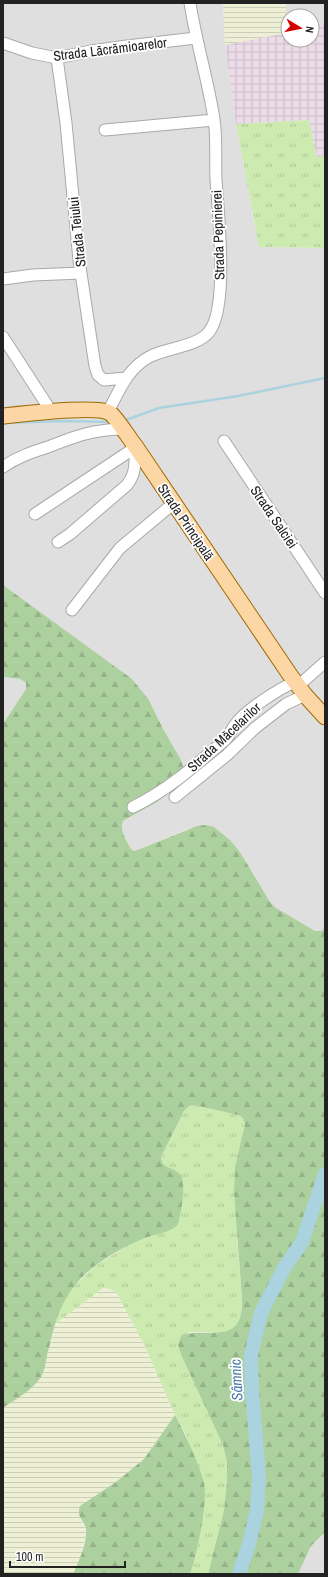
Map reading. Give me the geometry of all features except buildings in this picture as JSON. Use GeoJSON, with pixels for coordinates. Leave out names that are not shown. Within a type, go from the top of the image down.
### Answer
{"type":"FeatureCollection","features":[{"type":"Feature","properties":{"kind":"main road"},"geometry":{"type":"LineString","coordinates":[[3,416],[47,409],[81,410],[116,421]]}},
{"type":"Feature","properties":{"kind":"main road","name":"Strada Principală"},"geometry":{"type":"LineString","coordinates":[[116,421],[174,503],[300,688],[325,717]]}},
{"type":"Feature","properties":{"kind":"street","name":"Strada Pepinierei"},"geometry":{"type":"LineString","coordinates":[[116,421],[126,378],[135,367],[150,356],[206,336],[214,324],[221,278],[214,120],[190,3]]}},
{"type":"Feature","properties":{"kind":"street","name":"Strada Lăcrămioarelor"},"geometry":{"type":"LineString","coordinates":[[3,43],[32,53],[57,58],[98,50],[196,38]]}},
{"type":"Feature","properties":{"kind":"street","name":"Strada Teiului"},"geometry":{"type":"LineString","coordinates":[[57,58],[81,273],[95,366],[98,375],[104,380],[126,378]]}},
{"type":"Feature","properties":{"kind":"street"},"geometry":{"type":"LineString","coordinates":[[105,130],[214,120]]}},
{"type":"Feature","properties":{"kind":"street"},"geometry":{"type":"LineString","coordinates":[[3,279],[33,275],[81,273]]}},
{"type":"Feature","properties":{"kind":"street"},"geometry":{"type":"LineString","coordinates":[[3,336],[47,409]]}},
{"type":"Feature","properties":{"kind":"street"},"geometry":{"type":"LineString","coordinates":[[3,467],[20,456],[82,434],[98,430],[116,421]]}},
{"type":"Feature","properties":{"kind":"street","name":"Strada Salciei"},"geometry":{"type":"LineString","coordinates":[[224,441],[325,593]]}},
{"type":"Feature","properties":{"kind":"street"},"geometry":{"type":"LineString","coordinates":[[35,514],[136,448]]}},
{"type":"Feature","properties":{"kind":"street"},"geometry":{"type":"LineString","coordinates":[[58,542],[70,534],[127,485],[134,472],[136,448]]}},
{"type":"Feature","properties":{"kind":"street"},"geometry":{"type":"LineString","coordinates":[[72,610],[120,548],[174,503]]}},
{"type":"Feature","properties":{"kind":"street"},"geometry":{"type":"LineString","coordinates":[[175,797],[227,755],[255,728],[286,704],[325,662]]}},
{"type":"Feature","properties":{"kind":"street","name":"Strada Măcelarilor"},"geometry":{"type":"LineString","coordinates":[[134,806],[152,797],[177,780],[230,736],[235,724],[248,712],[287,686],[300,688]]}},
{"type":"Feature","properties":{"kind":"shaded area"},"geometry":{"type":"Polygon","coordinates":[[[3,3],[223,3],[225,45],[236,124],[259,247],[325,248],[325,928],[321,931],[315,932],[276,908],[270,902],[240,852],[230,840],[214,827],[187,829],[140,849],[134,851],[131,849],[122,830],[121,825],[123,821],[134,815],[184,774],[180,758],[163,729],[149,700],[3,585],[3,3]]]}},
{"type":"Feature","properties":{"kind":"shaded area"},"geometry":{"type":"Polygon","coordinates":[[[286,3],[325,3],[325,22],[320,24],[320,8],[286,8],[286,3]]]}},
{"type":"Feature","properties":{"kind":"shaded area"},"geometry":{"type":"Polygon","coordinates":[[[325,22],[325,156],[317,157],[309,120],[236,124],[225,45],[280,34],[280,48],[320,48],[320,24],[325,22]]]}},
{"type":"Feature","properties":{"kind":"shaded area"},"geometry":{"type":"Polygon","coordinates":[[[3,677],[20,679],[26,683],[26,689],[3,724],[3,677]]]}},
{"type":"Feature","properties":{"kind":"shaded area"},"geometry":{"type":"Polygon","coordinates":[[[325,1532],[325,1574],[298,1574],[311,1546],[325,1532]]]}},
{"type":"Feature","properties":{"kind":"green space"},"geometry":{"type":"Polygon","coordinates":[[[223,3],[286,3],[286,8],[280,8],[280,34],[225,45],[223,3]]]}},
{"type":"Feature","properties":{"kind":"green space"},"geometry":{"type":"Polygon","coordinates":[[[309,120],[317,157],[325,156],[325,248],[259,247],[236,124],[309,120]]]}},
{"type":"Feature","properties":{"kind":"green space"},"geometry":{"type":"Polygon","coordinates":[[[3,585],[132,679],[149,700],[163,729],[180,758],[184,774],[175,788],[157,802],[123,821],[123,832],[131,849],[134,851],[140,849],[197,826],[206,825],[214,827],[230,840],[240,852],[270,902],[276,908],[315,931],[321,931],[325,928],[325,1532],[311,1546],[298,1574],[208,1574],[224,1510],[227,1462],[223,1445],[182,1357],[178,1345],[181,1336],[230,1330],[236,1325],[241,1316],[242,1299],[234,1192],[235,1167],[245,1124],[243,1118],[238,1115],[194,1105],[189,1106],[184,1111],[161,1157],[163,1164],[180,1174],[182,1178],[183,1198],[178,1224],[170,1230],[143,1239],[122,1249],[95,1266],[76,1284],[69,1293],[59,1313],[42,1375],[35,1385],[3,1408],[3,724],[26,689],[26,683],[20,679],[3,677],[3,585]]]}},
{"type":"Feature","properties":{"kind":"green space"},"geometry":{"type":"Polygon","coordinates":[[[194,1105],[238,1115],[243,1118],[245,1124],[243,1131],[237,1238],[242,1299],[241,1317],[237,1326],[227,1332],[189,1332],[182,1357],[223,1445],[227,1462],[224,1510],[208,1574],[190,1574],[201,1529],[204,1484],[186,1435],[175,1415],[143,1342],[116,1292],[103,1288],[55,1324],[63,1301],[71,1289],[94,1267],[133,1242],[170,1230],[179,1173],[165,1165],[161,1157],[184,1111],[189,1106],[194,1105]]]}},
{"type":"Feature","properties":{"kind":"green space"},"geometry":{"type":"Polygon","coordinates":[[[103,1288],[116,1292],[143,1342],[175,1415],[144,1459],[116,1482],[80,1519],[85,1526],[86,1534],[80,1560],[73,1574],[3,1574],[3,1408],[36,1384],[42,1374],[55,1324],[103,1288]]]}},
{"type":"Feature","properties":{"kind":"green space"},"geometry":{"type":"Polygon","coordinates":[[[175,1415],[198,1466],[204,1483],[205,1492],[199,1542],[190,1574],[73,1574],[82,1552],[86,1535],[86,1529],[79,1513],[80,1506],[116,1482],[144,1459],[175,1415]]]}},
{"type":"Feature","properties":{"kind":"waterway"},"geometry":{"type":"LineString","coordinates":[[123,421],[159,408],[238,396],[325,378]]}},
{"type":"Feature","properties":{"kind":"waterway"},"geometry":{"type":"LineString","coordinates":[[3,423],[64,421],[112,422]]}},
{"type":"Feature","properties":{"kind":"waterway","name":"Sâmnic"},"geometry":{"type":"LineString","coordinates":[[239,1574],[249,1544],[257,1510],[259,1477],[252,1391],[251,1355],[261,1313],[283,1270],[302,1242],[325,1174]]}}]}
